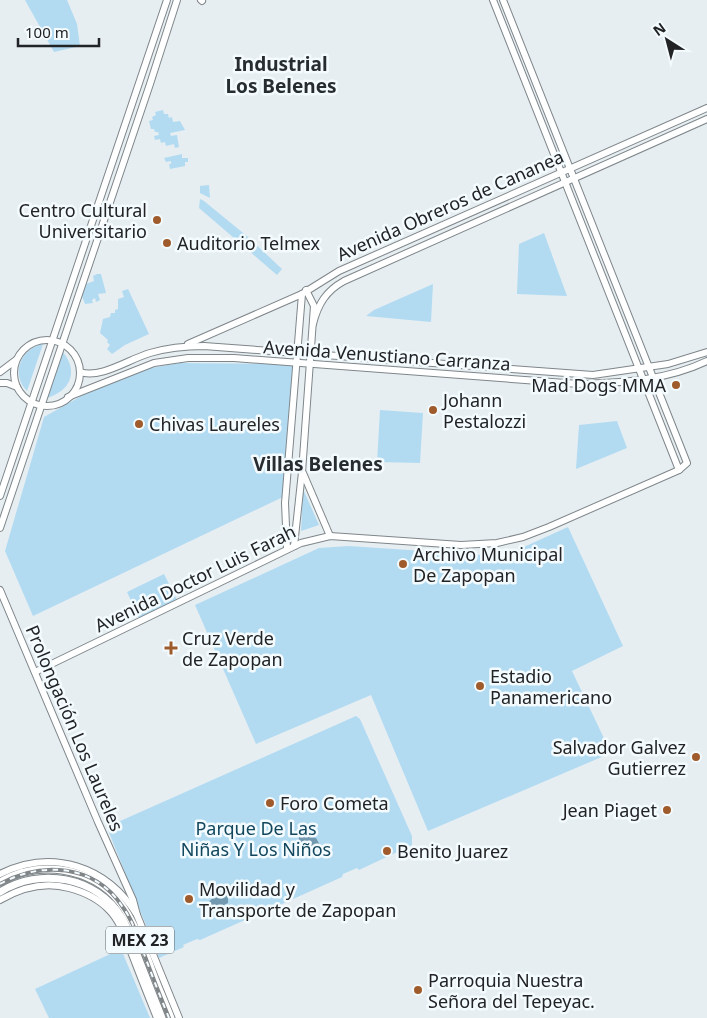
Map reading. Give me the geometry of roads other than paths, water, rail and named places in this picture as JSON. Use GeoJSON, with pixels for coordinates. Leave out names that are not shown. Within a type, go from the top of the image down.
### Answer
{"type":"FeatureCollection","features":[{"type":"Feature","properties":{"kind":"main road","name":"MEX 23"},"geometry":{"type":"LineString","coordinates":[[0,882],[29,871],[56,870],[79,874],[108,890],[131,918],[171,1018]]}},
{"type":"Feature","properties":{"kind":"main road","name":"MEX 23"},"geometry":{"type":"LineString","coordinates":[[0,892],[20,882],[45,877],[68,880],[96,892],[113,906],[125,924],[151,995],[162,1018]]}},
{"type":"Feature","properties":{"kind":"street"},"geometry":{"type":"LineString","coordinates":[[0,496],[167,0]]}},
{"type":"Feature","properties":{"kind":"street"},"geometry":{"type":"LineString","coordinates":[[1,524],[177,0]]}},
{"type":"Feature","properties":{"kind":"street"},"geometry":{"type":"LineString","coordinates":[[494,0],[679,470]]}},
{"type":"Feature","properties":{"kind":"street"},"geometry":{"type":"LineString","coordinates":[[503,0],[654,378]]}},
{"type":"Feature","properties":{"kind":"street"},"geometry":{"type":"LineString","coordinates":[[140,80],[143,87],[148,87],[150,84]]}},
{"type":"Feature","properties":{"kind":"street"},"geometry":{"type":"LineString","coordinates":[[134,98],[141,94],[144,96],[144,101]]}},
{"type":"Feature","properties":{"kind":"street","name":"Avenida Obreros de Cananea"},"geometry":{"type":"LineString","coordinates":[[181,347],[304,292],[339,271],[707,108]]}},
{"type":"Feature","properties":{"kind":"street","name":"Avenida Obreros de Cananea"},"geometry":{"type":"LineString","coordinates":[[313,324],[320,302],[338,284],[439,237],[707,119]]}},
{"type":"Feature","properties":{"kind":"street"},"geometry":{"type":"LineString","coordinates":[[81,254],[90,258]]}},
{"type":"Feature","properties":{"kind":"street"},"geometry":{"type":"LineString","coordinates":[[294,546],[302,472],[314,306],[304,292]]}},
{"type":"Feature","properties":{"kind":"street"},"geometry":{"type":"LineString","coordinates":[[286,550],[285,502],[296,363],[304,292]]}},
{"type":"Feature","properties":{"kind":"street"},"geometry":{"type":"LineString","coordinates":[[41,405],[32,402],[21,394],[14,374],[17,360],[22,352],[36,342],[52,341],[61,344],[73,353],[80,372],[77,385],[68,398]]}},
{"type":"Feature","properties":{"kind":"street","name":"Avenida Venustiano Carranza"},"geometry":{"type":"LineString","coordinates":[[80,372],[88,374],[98,373],[139,356],[181,347],[204,346],[574,374],[606,374],[650,368],[683,361],[707,352]]}},
{"type":"Feature","properties":{"kind":"street","name":"Avenida Venustiano Carranza"},"geometry":{"type":"LineString","coordinates":[[41,405],[53,405],[137,368],[169,360],[188,358],[217,357],[579,384],[654,378],[684,370],[707,361]]}},
{"type":"Feature","properties":{"kind":"street"},"geometry":{"type":"LineString","coordinates":[[0,372],[17,360]]}},
{"type":"Feature","properties":{"kind":"street","name":"Avenida Doctor Luis Farah"},"geometry":{"type":"LineString","coordinates":[[35,672],[294,546],[313,539],[330,536],[467,545],[497,543],[523,537],[679,470],[687,463],[654,378]]}},
{"type":"Feature","properties":{"kind":"street"},"geometry":{"type":"LineString","coordinates":[[0,384],[7,383],[17,387]]}},
{"type":"Feature","properties":{"kind":"street"},"geometry":{"type":"LineString","coordinates":[[302,472],[330,536]]}},
{"type":"Feature","properties":{"kind":"street","name":"Prolongación Los Laureles"},"geometry":{"type":"LineString","coordinates":[[0,590],[133,900],[137,915]]}},
{"type":"Feature","properties":{"kind":"street"},"geometry":{"type":"LineString","coordinates":[[0,874],[28,864],[56,862],[81,867],[113,885],[128,901],[137,915],[179,1018]]}},
{"type":"Feature","properties":{"kind":"street"},"geometry":{"type":"LineString","coordinates":[[113,885],[120,884],[123,878]]}},
{"type":"Feature","properties":{"kind":"street"},"geometry":{"type":"LineString","coordinates":[[0,900],[22,889],[45,885],[66,887],[91,896],[110,911],[117,922],[151,995],[157,1018]]}},
{"type":"Feature","properties":{"kind":"railway"},"geometry":{"type":"LineString","coordinates":[[0,884],[32,872],[66,871],[82,875],[97,882],[110,892],[126,911],[169,1018]]}},
{"type":"Feature","properties":{"kind":"place","name":"Centro Cultural Universitario"},"geometry":{"type":"Point","coordinates":[157,220]}},
{"type":"Feature","properties":{"kind":"place","name":"Auditorio Telmex"},"geometry":{"type":"Point","coordinates":[167,243]}},
{"type":"Feature","properties":{"kind":"place","name":"Mad Dogs MMA"},"geometry":{"type":"Point","coordinates":[676,385]}},
{"type":"Feature","properties":{"kind":"place","name":"Johann Pestalozzi"},"geometry":{"type":"Point","coordinates":[433,410]}},
{"type":"Feature","properties":{"kind":"place","name":"Chivas Laureles"},"geometry":{"type":"Point","coordinates":[139,424]}},
{"type":"Feature","properties":{"kind":"place","name":"Archivo Municipal De Zapopan"},"geometry":{"type":"Point","coordinates":[403,564]}},
{"type":"Feature","properties":{"kind":"place","name":"Cruz Verde de Zapopan"},"geometry":{"type":"Point","coordinates":[171,648]}},
{"type":"Feature","properties":{"kind":"place","name":"Estadio Panamericano"},"geometry":{"type":"Point","coordinates":[480,686]}},
{"type":"Feature","properties":{"kind":"place","name":"Salvador Galvez Gutierrez"},"geometry":{"type":"Point","coordinates":[696,757]}},
{"type":"Feature","properties":{"kind":"place","name":"Foro Cometa"},"geometry":{"type":"Point","coordinates":[270,803]}},
{"type":"Feature","properties":{"kind":"place","name":"Jean Piaget"},"geometry":{"type":"Point","coordinates":[667,810]}},
{"type":"Feature","properties":{"kind":"place","name":"Benito Juarez"},"geometry":{"type":"Point","coordinates":[387,851]}},
{"type":"Feature","properties":{"kind":"place","name":"Movilidad y Transporte de Zapopan"},"geometry":{"type":"Point","coordinates":[189,899]}},
{"type":"Feature","properties":{"kind":"place","name":"Parroquia Nuestra Señora del Tepeyac."},"geometry":{"type":"Point","coordinates":[418,990]}},
{"type":"Feature","properties":{"kind":"district","name":"Industrial Los Belenes"},"geometry":{"type":"Point","coordinates":[281,75]}},
{"type":"Feature","properties":{"kind":"district","name":"Villas Belenes"},"geometry":{"type":"Point","coordinates":[318,464]}},
{"type":"Feature","properties":{"kind":"park label","name":"Parque De Las Niñas Y Los Niños"},"geometry":{"type":"Point","coordinates":[256,838]}}]}
